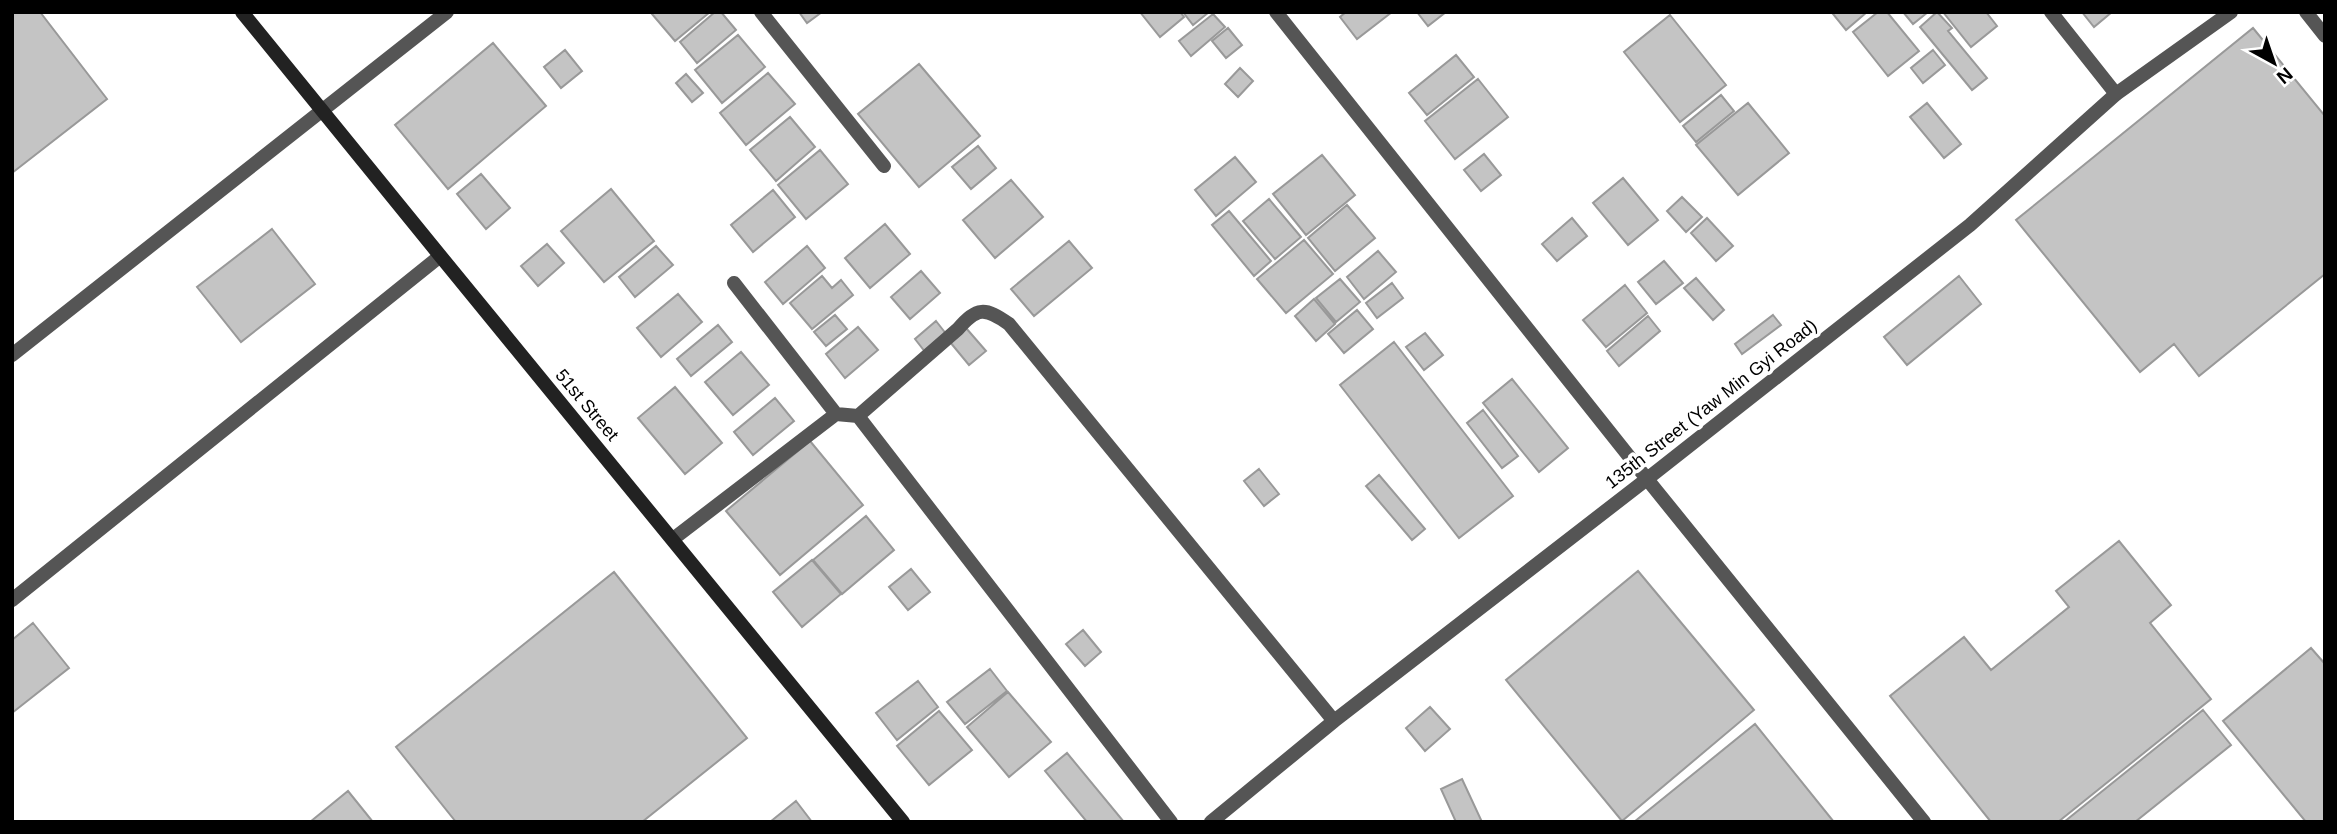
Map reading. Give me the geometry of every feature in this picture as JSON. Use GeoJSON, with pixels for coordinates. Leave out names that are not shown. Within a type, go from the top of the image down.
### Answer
{"type":"FeatureCollection","features":[{"type":"Feature","properties":{"kind":"street","name":"51st Street"},"geometry":{"type":"LineString","coordinates":[[242,12],[439,257],[673,538],[903,822]]}},
{"type":"Feature","properties":{"kind":"street"},"geometry":{"type":"LineString","coordinates":[[12,355],[447,12]]}},
{"type":"Feature","properties":{"kind":"street"},"geometry":{"type":"LineString","coordinates":[[761,12],[884,166]]}},
{"type":"Feature","properties":{"kind":"street"},"geometry":{"type":"LineString","coordinates":[[1276,12],[1924,822]]}},
{"type":"Feature","properties":{"kind":"street"},"geometry":{"type":"LineString","coordinates":[[2051,12],[2116,94]]}},
{"type":"Feature","properties":{"kind":"street","name":"135th Street (Yaw Min Gyi Road)"},"geometry":{"type":"LineString","coordinates":[[1212,822],[1334,720],[1970,225],[2116,94],[2231,12]]}},
{"type":"Feature","properties":{"kind":"street"},"geometry":{"type":"LineString","coordinates":[[2306,12],[2325,36]]}},
{"type":"Feature","properties":{"kind":"street"},"geometry":{"type":"LineString","coordinates":[[12,600],[439,257]]}},
{"type":"Feature","properties":{"kind":"street"},"geometry":{"type":"LineString","coordinates":[[734,284],[836,414]]}},
{"type":"Feature","properties":{"kind":"street"},"geometry":{"type":"LineString","coordinates":[[673,538],[836,414],[858,416],[972,314],[986,312],[1009,324],[1334,720]]}},
{"type":"Feature","properties":{"kind":"street"},"geometry":{"type":"LineString","coordinates":[[858,416],[1171,822]]}},
{"type":"Feature","properties":{"kind":"building"},"geometry":{"type":"Polygon","coordinates":[[[12,12],[40,12],[107,99],[12,173],[12,12]]]}},
{"type":"Feature","properties":{"kind":"building"},"geometry":{"type":"Polygon","coordinates":[[[653,12],[710,12],[675,41],[653,12]]]}},
{"type":"Feature","properties":{"kind":"building"},"geometry":{"type":"Polygon","coordinates":[[[715,12],[721,12],[736,30],[697,63],[680,42],[715,12]]]}},
{"type":"Feature","properties":{"kind":"building"},"geometry":{"type":"Polygon","coordinates":[[[799,12],[822,12],[807,23],[799,12]]]}},
{"type":"Feature","properties":{"kind":"building"},"geometry":{"type":"Polygon","coordinates":[[[1140,12],[1180,12],[1184,17],[1160,37],[1140,12]]]}},
{"type":"Feature","properties":{"kind":"building"},"geometry":{"type":"Polygon","coordinates":[[[1183,12],[1209,12],[1193,25],[1183,12]]]}},
{"type":"Feature","properties":{"kind":"building"},"geometry":{"type":"Polygon","coordinates":[[[1346,12],[1392,12],[1357,39],[1340,17],[1346,12]]]}},
{"type":"Feature","properties":{"kind":"building"},"geometry":{"type":"Polygon","coordinates":[[[1417,12],[1446,12],[1428,26],[1417,12]]]}},
{"type":"Feature","properties":{"kind":"building"},"geometry":{"type":"Polygon","coordinates":[[[1867,12],[1846,30],[1833,14],[1867,12]]]}},
{"type":"Feature","properties":{"kind":"building"},"geometry":{"type":"Polygon","coordinates":[[[1878,12],[1887,12],[1919,51],[1888,76],[1853,32],[1878,12]]]}},
{"type":"Feature","properties":{"kind":"building"},"geometry":{"type":"Polygon","coordinates":[[[1903,12],[1928,12],[1913,24],[1903,12]]]}},
{"type":"Feature","properties":{"kind":"building"},"geometry":{"type":"Polygon","coordinates":[[[1937,12],[1952,28],[1948,31],[1987,78],[1972,90],[1920,27],[1937,12]]]}},
{"type":"Feature","properties":{"kind":"building"},"geometry":{"type":"Polygon","coordinates":[[[1943,12],[1986,12],[1997,26],[1971,47],[1943,12]]]}},
{"type":"Feature","properties":{"kind":"building"},"geometry":{"type":"Polygon","coordinates":[[[2082,12],[2112,12],[2094,27],[2082,12]]]}},
{"type":"Feature","properties":{"kind":"building"},"geometry":{"type":"Polygon","coordinates":[[[1213,14],[1225,27],[1191,56],[1179,41],[1213,14]]]}},
{"type":"Feature","properties":{"kind":"building"},"geometry":{"type":"Polygon","coordinates":[[[1670,15],[1726,85],[1680,122],[1624,52],[1670,15]]]}},
{"type":"Feature","properties":{"kind":"building"},"geometry":{"type":"Polygon","coordinates":[[[1228,28],[1242,45],[1226,58],[1212,41],[1228,28]]]}},
{"type":"Feature","properties":{"kind":"building"},"geometry":{"type":"Polygon","coordinates":[[[2253,28],[2325,116],[2325,274],[2199,376],[2174,344],[2140,372],[2016,220],[2253,28]]]}},
{"type":"Feature","properties":{"kind":"building"},"geometry":{"type":"Polygon","coordinates":[[[738,35],[765,67],[722,103],[695,70],[738,35]]]}},
{"type":"Feature","properties":{"kind":"building"},"geometry":{"type":"Polygon","coordinates":[[[493,43],[546,106],[448,189],[395,125],[493,43]]]}},
{"type":"Feature","properties":{"kind":"building"},"geometry":{"type":"Polygon","coordinates":[[[565,50],[582,71],[561,88],[544,67],[565,50]]]}},
{"type":"Feature","properties":{"kind":"building"},"geometry":{"type":"Polygon","coordinates":[[[1933,50],[1945,65],[1923,83],[1911,68],[1933,50]]]}},
{"type":"Feature","properties":{"kind":"building"},"geometry":{"type":"Polygon","coordinates":[[[1456,55],[1474,77],[1427,115],[1409,93],[1456,55]]]}},
{"type":"Feature","properties":{"kind":"building"},"geometry":{"type":"Polygon","coordinates":[[[919,64],[980,136],[919,187],[858,114],[919,64]]]}},
{"type":"Feature","properties":{"kind":"building"},"geometry":{"type":"Polygon","coordinates":[[[1240,68],[1253,81],[1238,97],[1225,84],[1240,68]]]}},
{"type":"Feature","properties":{"kind":"building"},"geometry":{"type":"Polygon","coordinates":[[[768,73],[795,104],[746,145],[720,113],[768,73]]]}},
{"type":"Feature","properties":{"kind":"building"},"geometry":{"type":"Polygon","coordinates":[[[686,74],[703,93],[692,102],[676,83],[686,74]]]}},
{"type":"Feature","properties":{"kind":"building"},"geometry":{"type":"Polygon","coordinates":[[[1478,79],[1508,117],[1455,159],[1425,121],[1478,79]]]}},
{"type":"Feature","properties":{"kind":"building"},"geometry":{"type":"Polygon","coordinates":[[[1721,95],[1734,111],[1696,142],[1683,126],[1721,95]]]}},
{"type":"Feature","properties":{"kind":"building"},"geometry":{"type":"Polygon","coordinates":[[[1748,103],[1789,153],[1738,195],[1696,145],[1748,103]]]}},
{"type":"Feature","properties":{"kind":"building"},"geometry":{"type":"Polygon","coordinates":[[[1927,103],[1961,144],[1944,158],[1910,117],[1927,103]]]}},
{"type":"Feature","properties":{"kind":"building"},"geometry":{"type":"Polygon","coordinates":[[[790,117],[815,147],[776,181],[750,150],[790,117]]]}},
{"type":"Feature","properties":{"kind":"building"},"geometry":{"type":"Polygon","coordinates":[[[978,146],[996,168],[971,189],[952,167],[978,146]]]}},
{"type":"Feature","properties":{"kind":"building"},"geometry":{"type":"Polygon","coordinates":[[[820,150],[848,184],[806,219],[778,185],[820,150]]]}},
{"type":"Feature","properties":{"kind":"building"},"geometry":{"type":"Polygon","coordinates":[[[1484,154],[1501,175],[1481,191],[1464,170],[1484,154]]]}},
{"type":"Feature","properties":{"kind":"building"},"geometry":{"type":"Polygon","coordinates":[[[1322,155],[1355,195],[1306,235],[1273,194],[1322,155]]]}},
{"type":"Feature","properties":{"kind":"building"},"geometry":{"type":"Polygon","coordinates":[[[1235,157],[1256,182],[1216,216],[1195,190],[1235,157]]]}},
{"type":"Feature","properties":{"kind":"building"},"geometry":{"type":"Polygon","coordinates":[[[481,174],[510,208],[486,229],[457,194],[481,174]]]}},
{"type":"Feature","properties":{"kind":"building"},"geometry":{"type":"Polygon","coordinates":[[[1623,178],[1658,220],[1628,245],[1593,203],[1623,178]]]}},
{"type":"Feature","properties":{"kind":"building"},"geometry":{"type":"Polygon","coordinates":[[[1011,180],[1043,217],[995,258],[963,220],[1011,180]]]}},
{"type":"Feature","properties":{"kind":"building"},"geometry":{"type":"Polygon","coordinates":[[[611,189],[654,241],[604,282],[561,231],[611,189]]]}},
{"type":"Feature","properties":{"kind":"building"},"geometry":{"type":"Polygon","coordinates":[[[773,190],[795,217],[753,252],[731,225],[773,190]]]}},
{"type":"Feature","properties":{"kind":"building"},"geometry":{"type":"Polygon","coordinates":[[[1682,197],[1702,217],[1686,232],[1667,211],[1682,197]]]}},
{"type":"Feature","properties":{"kind":"building"},"geometry":{"type":"Polygon","coordinates":[[[1269,199],[1301,237],[1275,259],[1243,221],[1269,199]]]}},
{"type":"Feature","properties":{"kind":"building"},"geometry":{"type":"Polygon","coordinates":[[[1347,205],[1375,238],[1335,271],[1308,238],[1347,205]]]}},
{"type":"Feature","properties":{"kind":"building"},"geometry":{"type":"Polygon","coordinates":[[[1229,211],[1271,261],[1254,276],[1212,225],[1229,211]]]}},
{"type":"Feature","properties":{"kind":"building"},"geometry":{"type":"Polygon","coordinates":[[[1572,218],[1587,236],[1557,261],[1542,244],[1572,218]]]}},
{"type":"Feature","properties":{"kind":"building"},"geometry":{"type":"Polygon","coordinates":[[[1707,218],[1733,246],[1716,261],[1691,233],[1707,218]]]}},
{"type":"Feature","properties":{"kind":"building"},"geometry":{"type":"Polygon","coordinates":[[[885,224],[910,254],[870,288],[845,258],[885,224]]]}},
{"type":"Feature","properties":{"kind":"building"},"geometry":{"type":"Polygon","coordinates":[[[272,229],[315,284],[241,342],[197,287],[272,229]]]}},
{"type":"Feature","properties":{"kind":"building"},"geometry":{"type":"Polygon","coordinates":[[[1304,240],[1333,274],[1286,313],[1257,279],[1304,240]]]}},
{"type":"Feature","properties":{"kind":"building"},"geometry":{"type":"Polygon","coordinates":[[[1069,241],[1092,268],[1034,316],[1011,289],[1069,241]]]}},
{"type":"Feature","properties":{"kind":"building"},"geometry":{"type":"Polygon","coordinates":[[[547,244],[564,263],[538,286],[521,266],[547,244]]]}},
{"type":"Feature","properties":{"kind":"building"},"geometry":{"type":"Polygon","coordinates":[[[656,246],[673,265],[635,297],[619,277],[656,246]]]}},
{"type":"Feature","properties":{"kind":"building"},"geometry":{"type":"Polygon","coordinates":[[[807,246],[825,268],[783,304],[765,282],[807,246]]]}},
{"type":"Feature","properties":{"kind":"building"},"geometry":{"type":"Polygon","coordinates":[[[1378,251],[1396,272],[1364,299],[1347,277],[1378,251]]]}},
{"type":"Feature","properties":{"kind":"building"},"geometry":{"type":"Polygon","coordinates":[[[1664,261],[1683,283],[1656,304],[1638,282],[1664,261]]]}},
{"type":"Feature","properties":{"kind":"building"},"geometry":{"type":"Polygon","coordinates":[[[921,271],[940,293],[910,319],[891,297],[921,271]]]}},
{"type":"Feature","properties":{"kind":"building"},"geometry":{"type":"Polygon","coordinates":[[[822,276],[832,288],[841,280],[853,295],[812,329],[790,303],[822,276]]]}},
{"type":"Feature","properties":{"kind":"building"},"geometry":{"type":"Polygon","coordinates":[[[1959,276],[1981,304],[1907,365],[1884,337],[1959,276]]]}},
{"type":"Feature","properties":{"kind":"building"},"geometry":{"type":"Polygon","coordinates":[[[1696,278],[1724,310],[1713,320],[1684,288],[1696,278]]]}},
{"type":"Feature","properties":{"kind":"building"},"geometry":{"type":"Polygon","coordinates":[[[1340,279],[1360,302],[1336,322],[1316,298],[1340,279]]]}},
{"type":"Feature","properties":{"kind":"building"},"geometry":{"type":"Polygon","coordinates":[[[1392,283],[1403,298],[1377,318],[1366,303],[1392,283]]]}},
{"type":"Feature","properties":{"kind":"building"},"geometry":{"type":"Polygon","coordinates":[[[1625,285],[1647,313],[1606,347],[1583,320],[1625,285]]]}},
{"type":"Feature","properties":{"kind":"building"},"geometry":{"type":"Polygon","coordinates":[[[678,294],[702,322],[661,357],[637,328],[678,294]]]}},
{"type":"Feature","properties":{"kind":"building"},"geometry":{"type":"Polygon","coordinates":[[[1314,299],[1335,324],[1316,341],[1295,316],[1314,299]]]}},
{"type":"Feature","properties":{"kind":"building"},"geometry":{"type":"Polygon","coordinates":[[[1357,310],[1373,329],[1344,353],[1328,334],[1357,310]]]}},
{"type":"Feature","properties":{"kind":"building"},"geometry":{"type":"Polygon","coordinates":[[[835,315],[847,329],[826,346],[814,332],[835,315]]]}},
{"type":"Feature","properties":{"kind":"building"},"geometry":{"type":"Polygon","coordinates":[[[1773,315],[1781,325],[1742,354],[1735,344],[1773,315]]]}},
{"type":"Feature","properties":{"kind":"building"},"geometry":{"type":"Polygon","coordinates":[[[1648,316],[1660,331],[1619,366],[1607,351],[1648,316]]]}},
{"type":"Feature","properties":{"kind":"building"},"geometry":{"type":"Polygon","coordinates":[[[936,321],[947,335],[926,353],[915,339],[936,321]]]}},
{"type":"Feature","properties":{"kind":"building"},"geometry":{"type":"Polygon","coordinates":[[[718,325],[732,342],[691,376],[677,359],[718,325]]]}},
{"type":"Feature","properties":{"kind":"building"},"geometry":{"type":"Polygon","coordinates":[[[858,327],[878,350],[845,378],[826,354],[858,327]]]}},
{"type":"Feature","properties":{"kind":"building"},"geometry":{"type":"Polygon","coordinates":[[[966,328],[986,351],[969,365],[950,342],[966,328]]]}},
{"type":"Feature","properties":{"kind":"building"},"geometry":{"type":"Polygon","coordinates":[[[1425,333],[1443,355],[1424,370],[1406,347],[1425,333]]]}},
{"type":"Feature","properties":{"kind":"building"},"geometry":{"type":"Polygon","coordinates":[[[1394,342],[1513,496],[1459,538],[1340,385],[1394,342]]]}},
{"type":"Feature","properties":{"kind":"building"},"geometry":{"type":"Polygon","coordinates":[[[741,352],[769,385],[733,415],[705,382],[741,352]]]}},
{"type":"Feature","properties":{"kind":"building"},"geometry":{"type":"Polygon","coordinates":[[[1512,379],[1568,448],[1539,472],[1483,403],[1512,379]]]}},
{"type":"Feature","properties":{"kind":"building"},"geometry":{"type":"Polygon","coordinates":[[[675,387],[722,443],[685,474],[638,418],[675,387]]]}},
{"type":"Feature","properties":{"kind":"building"},"geometry":{"type":"Polygon","coordinates":[[[775,398],[794,421],[753,455],[734,432],[775,398]]]}},
{"type":"Feature","properties":{"kind":"building"},"geometry":{"type":"Polygon","coordinates":[[[1483,410],[1518,456],[1502,468],[1467,423],[1483,410]]]}},
{"type":"Feature","properties":{"kind":"building"},"geometry":{"type":"Polygon","coordinates":[[[810,441],[863,505],[780,575],[726,511],[810,441]]]}},
{"type":"Feature","properties":{"kind":"building"},"geometry":{"type":"Polygon","coordinates":[[[1259,469],[1279,494],[1264,506],[1244,481],[1259,469]]]}},
{"type":"Feature","properties":{"kind":"building"},"geometry":{"type":"Polygon","coordinates":[[[1379,475],[1425,529],[1412,540],[1366,486],[1379,475]]]}},
{"type":"Feature","properties":{"kind":"building"},"geometry":{"type":"Polygon","coordinates":[[[866,516],[894,550],[842,594],[813,560],[866,516]]]}},
{"type":"Feature","properties":{"kind":"building"},"geometry":{"type":"Polygon","coordinates":[[[2119,541],[2171,605],[2150,623],[2211,699],[2058,822],[1991,822],[1890,696],[1964,637],[1991,670],[2069,607],[2056,591],[2119,541]]]}},
{"type":"Feature","properties":{"kind":"building"},"geometry":{"type":"Polygon","coordinates":[[[812,560],[841,594],[802,627],[773,592],[812,560]]]}},
{"type":"Feature","properties":{"kind":"building"},"geometry":{"type":"Polygon","coordinates":[[[911,569],[930,592],[908,610],[889,587],[911,569]]]}},
{"type":"Feature","properties":{"kind":"building"},"geometry":{"type":"Polygon","coordinates":[[[1638,571],[1754,710],[1622,821],[1506,680],[1638,571]]]}},
{"type":"Feature","properties":{"kind":"building"},"geometry":{"type":"Polygon","coordinates":[[[614,572],[747,738],[642,822],[456,822],[396,747],[614,572]]]}},
{"type":"Feature","properties":{"kind":"building"},"geometry":{"type":"Polygon","coordinates":[[[33,623],[69,668],[12,713],[12,640],[33,623]]]}},
{"type":"Feature","properties":{"kind":"building"},"geometry":{"type":"Polygon","coordinates":[[[1083,630],[1101,652],[1085,666],[1066,644],[1083,630]]]}},
{"type":"Feature","properties":{"kind":"building"},"geometry":{"type":"Polygon","coordinates":[[[2311,648],[2325,664],[2325,822],[2306,822],[2223,721],[2311,648]]]}},
{"type":"Feature","properties":{"kind":"building"},"geometry":{"type":"Polygon","coordinates":[[[990,669],[1007,691],[965,724],[947,702],[990,669]]]}},
{"type":"Feature","properties":{"kind":"building"},"geometry":{"type":"Polygon","coordinates":[[[918,681],[938,707],[897,740],[876,713],[918,681]]]}},
{"type":"Feature","properties":{"kind":"building"},"geometry":{"type":"Polygon","coordinates":[[[1008,692],[1051,742],[1009,777],[967,727],[1008,692]]]}},
{"type":"Feature","properties":{"kind":"building"},"geometry":{"type":"Polygon","coordinates":[[[1430,707],[1450,729],[1425,751],[1406,728],[1430,707]]]}},
{"type":"Feature","properties":{"kind":"building"},"geometry":{"type":"Polygon","coordinates":[[[2203,710],[2231,745],[2135,822],[2064,822],[2203,710]]]}},
{"type":"Feature","properties":{"kind":"building"},"geometry":{"type":"Polygon","coordinates":[[[939,711],[972,750],[929,785],[897,746],[939,711]]]}},
{"type":"Feature","properties":{"kind":"building"},"geometry":{"type":"Polygon","coordinates":[[[1755,724],[1834,822],[1634,822],[1755,724]]]}},
{"type":"Feature","properties":{"kind":"building"},"geometry":{"type":"Polygon","coordinates":[[[1067,753],[1124,822],[1087,822],[1045,771],[1067,753]]]}},
{"type":"Feature","properties":{"kind":"building"},"geometry":{"type":"Polygon","coordinates":[[[1462,779],[1482,822],[1456,822],[1441,789],[1462,779]]]}},
{"type":"Feature","properties":{"kind":"building"},"geometry":{"type":"Polygon","coordinates":[[[348,791],[373,822],[310,822],[348,791]]]}},
{"type":"Feature","properties":{"kind":"building"},"geometry":{"type":"Polygon","coordinates":[[[796,801],[812,822],[770,822],[796,801]]]}}]}
